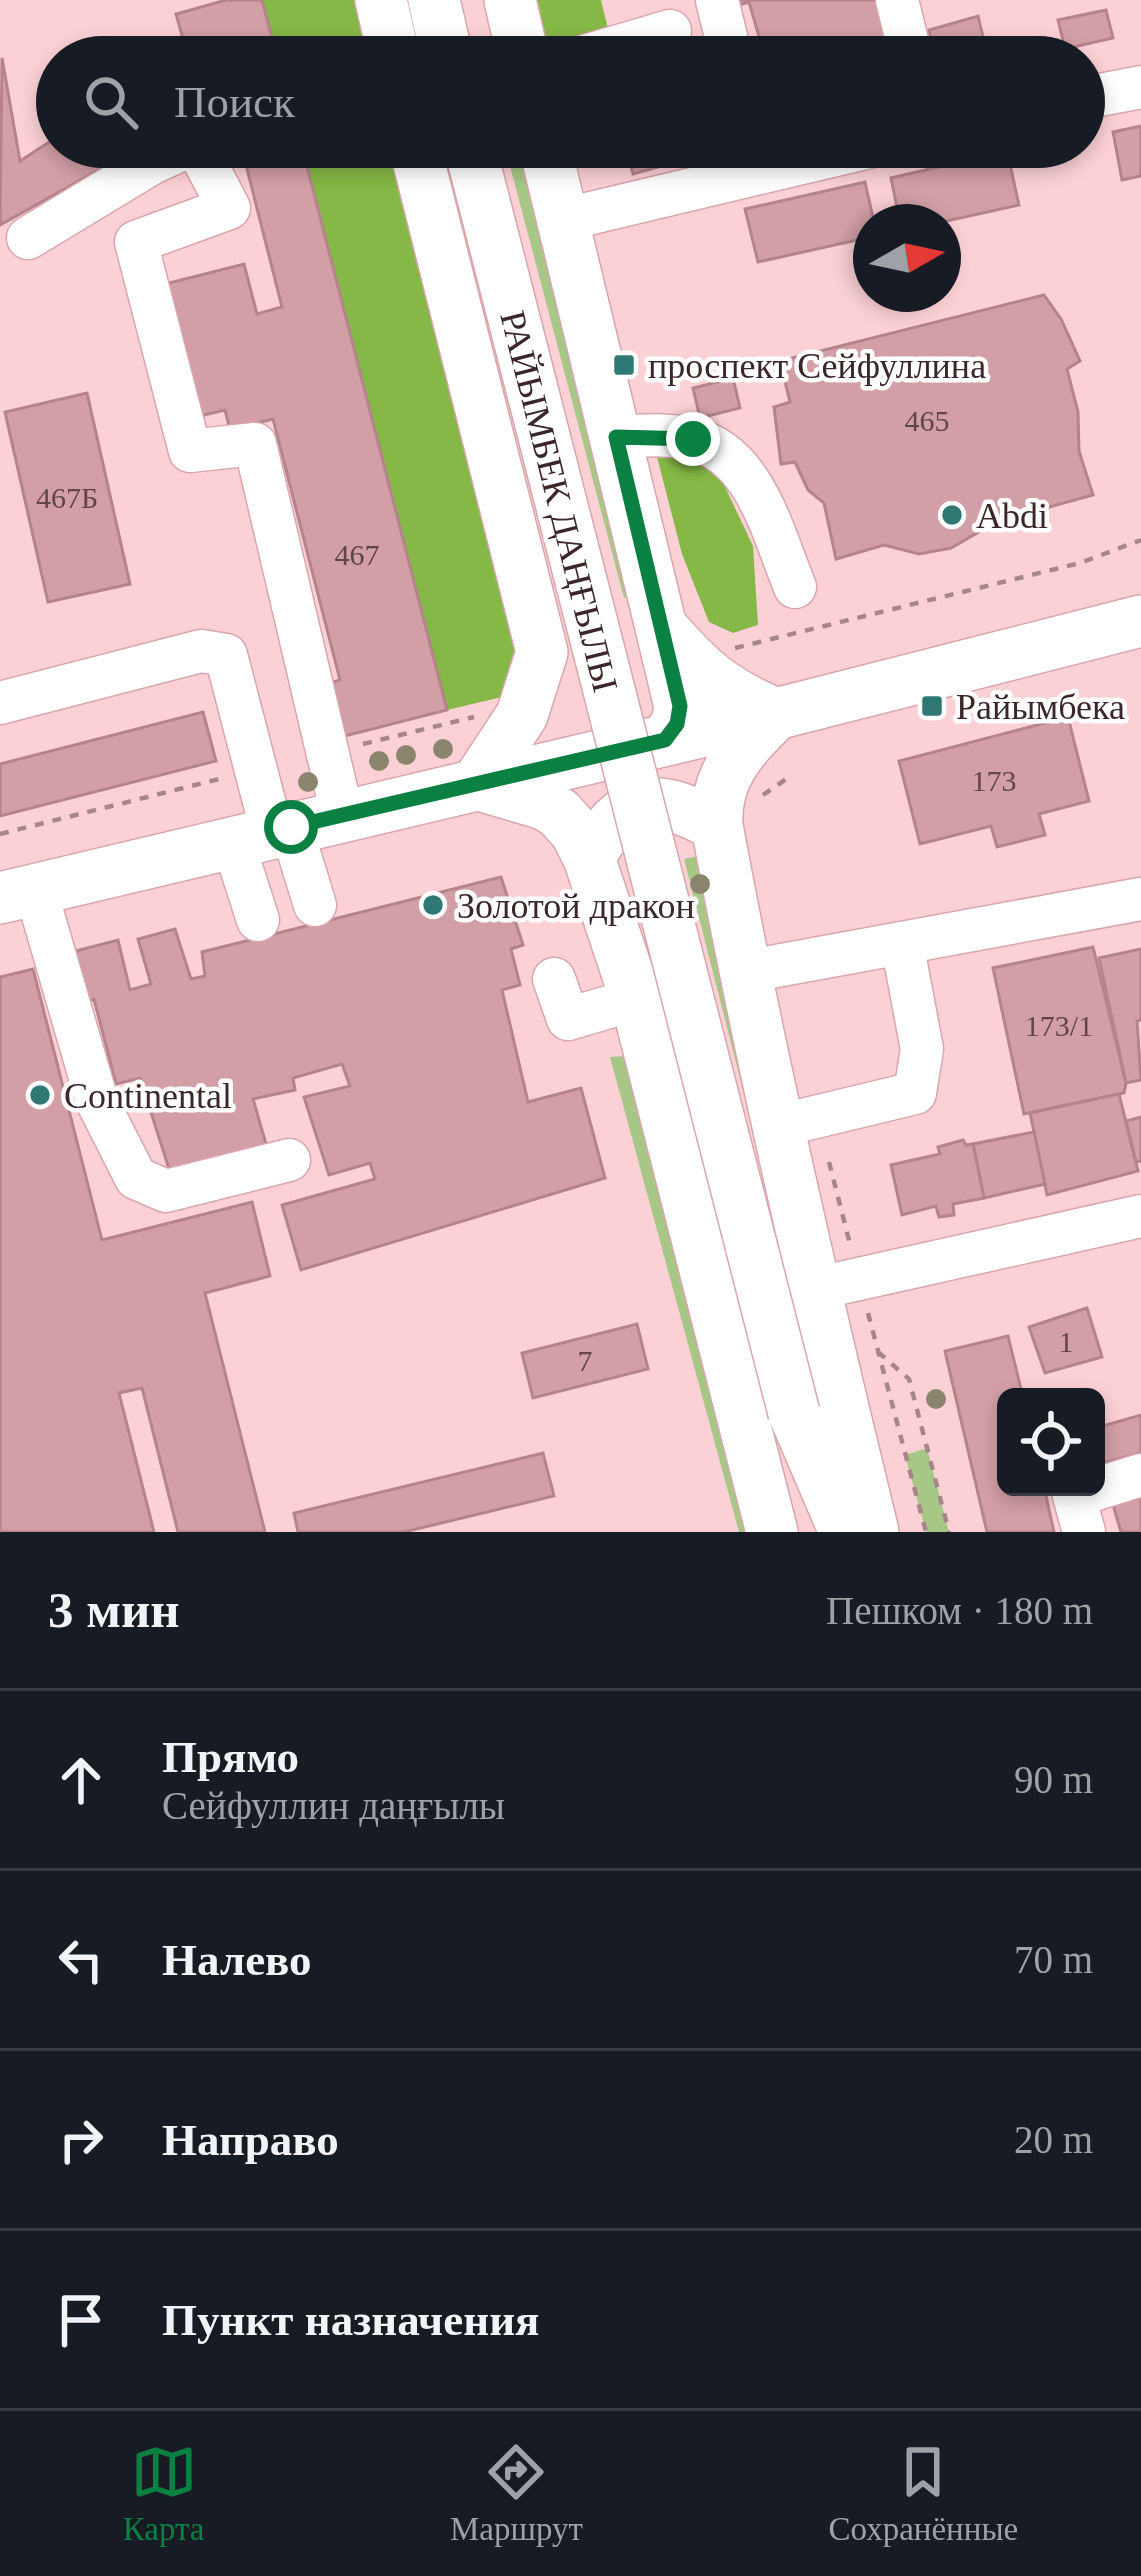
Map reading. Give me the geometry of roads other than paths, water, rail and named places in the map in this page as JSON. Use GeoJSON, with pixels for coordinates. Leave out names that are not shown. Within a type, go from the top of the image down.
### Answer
{"type":"FeatureCollection","features":[{"type":"Feature","properties":{"kind":"main road"},"geometry":{"type":"LineString","coordinates":[[381,0],[389,36]]}},
{"type":"Feature","properties":{"kind":"main road"},"geometry":{"type":"LineString","coordinates":[[434,0],[442,36]]}},
{"type":"Feature","properties":{"kind":"main road"},"geometry":{"type":"LineString","coordinates":[[510,0],[519,36]]}},
{"type":"Feature","properties":{"kind":"main road"},"geometry":{"type":"LineString","coordinates":[[421,168],[550,670],[565,682],[583,684],[636,673],[652,663],[664,630]]}},
{"type":"Feature","properties":{"kind":"main road","name":"РАЙЫМБЕК ДАҢҒЫЛЫ"},"geometry":{"type":"LineString","coordinates":[[475,168],[794,1413],[817,1532]]}},
{"type":"Feature","properties":{"kind":"main road"},"geometry":{"type":"LineString","coordinates":[[550,168],[680,706],[677,724],[665,740]]}},
{"type":"Feature","properties":{"kind":"main road"},"geometry":{"type":"LineString","coordinates":[[18,895],[776,714],[1141,621]]}},
{"type":"Feature","properties":{"kind":"main road"},"geometry":{"type":"LineString","coordinates":[[664,630],[731,695],[776,714]]}},
{"type":"Feature","properties":{"kind":"main road"},"geometry":{"type":"LineString","coordinates":[[476,784],[522,715],[542,652]]}},
{"type":"Feature","properties":{"kind":"main road"},"geometry":{"type":"LineString","coordinates":[[776,714],[724,773],[716,805],[717,826],[814,1289],[873,1532]]}},
{"type":"Feature","properties":{"kind":"main road"},"geometry":{"type":"LineString","coordinates":[[476,784],[559,813],[576,832],[589,858],[636,999],[772,1532]]}},
{"type":"Feature","properties":{"kind":"main road"},"geometry":{"type":"LineString","coordinates":[[589,858],[605,827],[623,811],[664,803],[684,807],[717,826]]}},
{"type":"Feature","properties":{"kind":"main road","name":"РАЙЫМБЕК ДАҢҒЫЛЫ"},"geometry":{"type":"LineString","coordinates":[[794,1413],[844,1532]]}},
{"type":"Feature","properties":{"kind":"street"},"geometry":{"type":"LineString","coordinates":[[717,0],[726,36]]}},
{"type":"Feature","properties":{"kind":"street"},"geometry":{"type":"LineString","coordinates":[[897,0],[906,36]]}},
{"type":"Feature","properties":{"kind":"street"},"geometry":{"type":"LineString","coordinates":[[653,36],[670,31]]}},
{"type":"Feature","properties":{"kind":"street"},"geometry":{"type":"LineString","coordinates":[[1105,94],[1141,87]]}},
{"type":"Feature","properties":{"kind":"street"},"geometry":{"type":"LineString","coordinates":[[28,238],[144,168]]}},
{"type":"Feature","properties":{"kind":"street"},"geometry":{"type":"LineString","coordinates":[[208,168],[229,208],[136,242],[190,451],[255,444],[342,814]]}},
{"type":"Feature","properties":{"kind":"street"},"geometry":{"type":"LineString","coordinates":[[562,220],[781,168]]}},
{"type":"Feature","properties":{"kind":"street"},"geometry":{"type":"LineString","coordinates":[[616,437],[693,439],[731,457],[746,475],[795,587]]}},
{"type":"Feature","properties":{"kind":"street"},"geometry":{"type":"LineString","coordinates":[[0,704],[201,651],[226,655],[265,833],[258,920]]}},
{"type":"Feature","properties":{"kind":"street"},"geometry":{"type":"LineString","coordinates":[[265,833],[315,905]]}},
{"type":"Feature","properties":{"kind":"street"},"geometry":{"type":"LineString","coordinates":[[18,895],[97,1101],[136,1178],[166,1191],[289,1160]]}},
{"type":"Feature","properties":{"kind":"street"},"geometry":{"type":"LineString","coordinates":[[744,972],[1141,899]]}},
{"type":"Feature","properties":{"kind":"street"},"geometry":{"type":"LineString","coordinates":[[778,1126],[915,1093],[922,1048],[902,943]]}},
{"type":"Feature","properties":{"kind":"street"},"geometry":{"type":"LineString","coordinates":[[554,979],[568,1019],[636,999]]}},
{"type":"Feature","properties":{"kind":"street"},"geometry":{"type":"LineString","coordinates":[[814,1289],[1141,1216]]}},
{"type":"Feature","properties":{"kind":"street"},"geometry":{"type":"LineString","coordinates":[[1084,1532],[1074,1496],[1141,1475]]}},
{"type":"Feature","properties":{"kind":"place","name":"проспект Сейфуллина"},"geometry":{"type":"Point","coordinates":[624,365]}},
{"type":"Feature","properties":{"kind":"place","name":"Abdi"},"geometry":{"type":"Point","coordinates":[952,515]}},
{"type":"Feature","properties":{"kind":"place","name":"Райымбека"},"geometry":{"type":"Point","coordinates":[932,706]}},
{"type":"Feature","properties":{"kind":"place","name":"Золотой дракон"},"geometry":{"type":"Point","coordinates":[433,905]}},
{"type":"Feature","properties":{"kind":"place","name":"Continental"},"geometry":{"type":"Point","coordinates":[40,1095]}}]}
